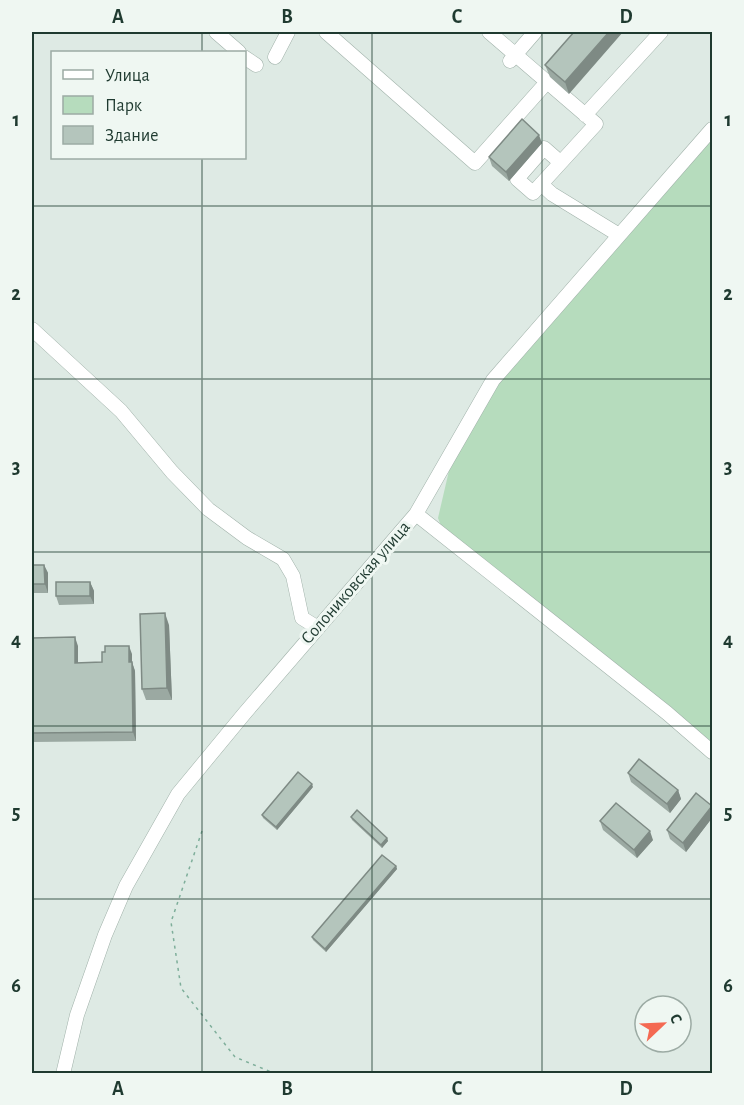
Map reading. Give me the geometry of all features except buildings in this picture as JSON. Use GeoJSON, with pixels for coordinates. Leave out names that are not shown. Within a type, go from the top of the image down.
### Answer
{"type":"FeatureCollection","features":[{"type":"Feature","properties":{"kind":"street"},"geometry":{"type":"LineString","coordinates":[[216,32],[238,51]]}},
{"type":"Feature","properties":{"kind":"street"},"geometry":{"type":"LineString","coordinates":[[275,57],[288,32]]}},
{"type":"Feature","properties":{"kind":"street"},"geometry":{"type":"LineString","coordinates":[[326,32],[476,163],[547,82]]}},
{"type":"Feature","properties":{"kind":"street"},"geometry":{"type":"LineString","coordinates":[[489,32],[513,58],[547,82],[596,124],[532,193],[517,179],[544,148],[560,162]]}},
{"type":"Feature","properties":{"kind":"street"},"geometry":{"type":"LineString","coordinates":[[513,58],[535,32]]}},
{"type":"Feature","properties":{"kind":"street"},"geometry":{"type":"LineString","coordinates":[[585,115],[661,32]]}},
{"type":"Feature","properties":{"kind":"street"},"geometry":{"type":"LineString","coordinates":[[246,58],[256,65]]}},
{"type":"Feature","properties":{"kind":"street","name":"Солониковская улица"},"geometry":{"type":"LineString","coordinates":[[63,1074],[77,1015],[105,935],[126,886],[178,794],[416,514],[493,380],[712,129]]}},
{"type":"Feature","properties":{"kind":"street"},"geometry":{"type":"LineString","coordinates":[[541,183],[552,194],[620,235]]}},
{"type":"Feature","properties":{"kind":"street"},"geometry":{"type":"LineString","coordinates":[[32,329],[121,411],[172,472],[208,509],[247,538],[283,559],[293,576],[302,618],[318,628]]}},
{"type":"Feature","properties":{"kind":"street"},"geometry":{"type":"LineString","coordinates":[[416,514],[667,713],[712,752]]}},
{"type":"Feature","properties":{"kind":"path"},"geometry":{"type":"LineString","coordinates":[[202,831],[171,922],[181,988],[235,1057],[276,1074]]}},
{"type":"Feature","properties":{"kind":"green space"},"geometry":{"type":"Polygon","coordinates":[[[712,137],[712,744],[441,526],[438,518],[451,462],[497,384],[712,137]]]}}]}
